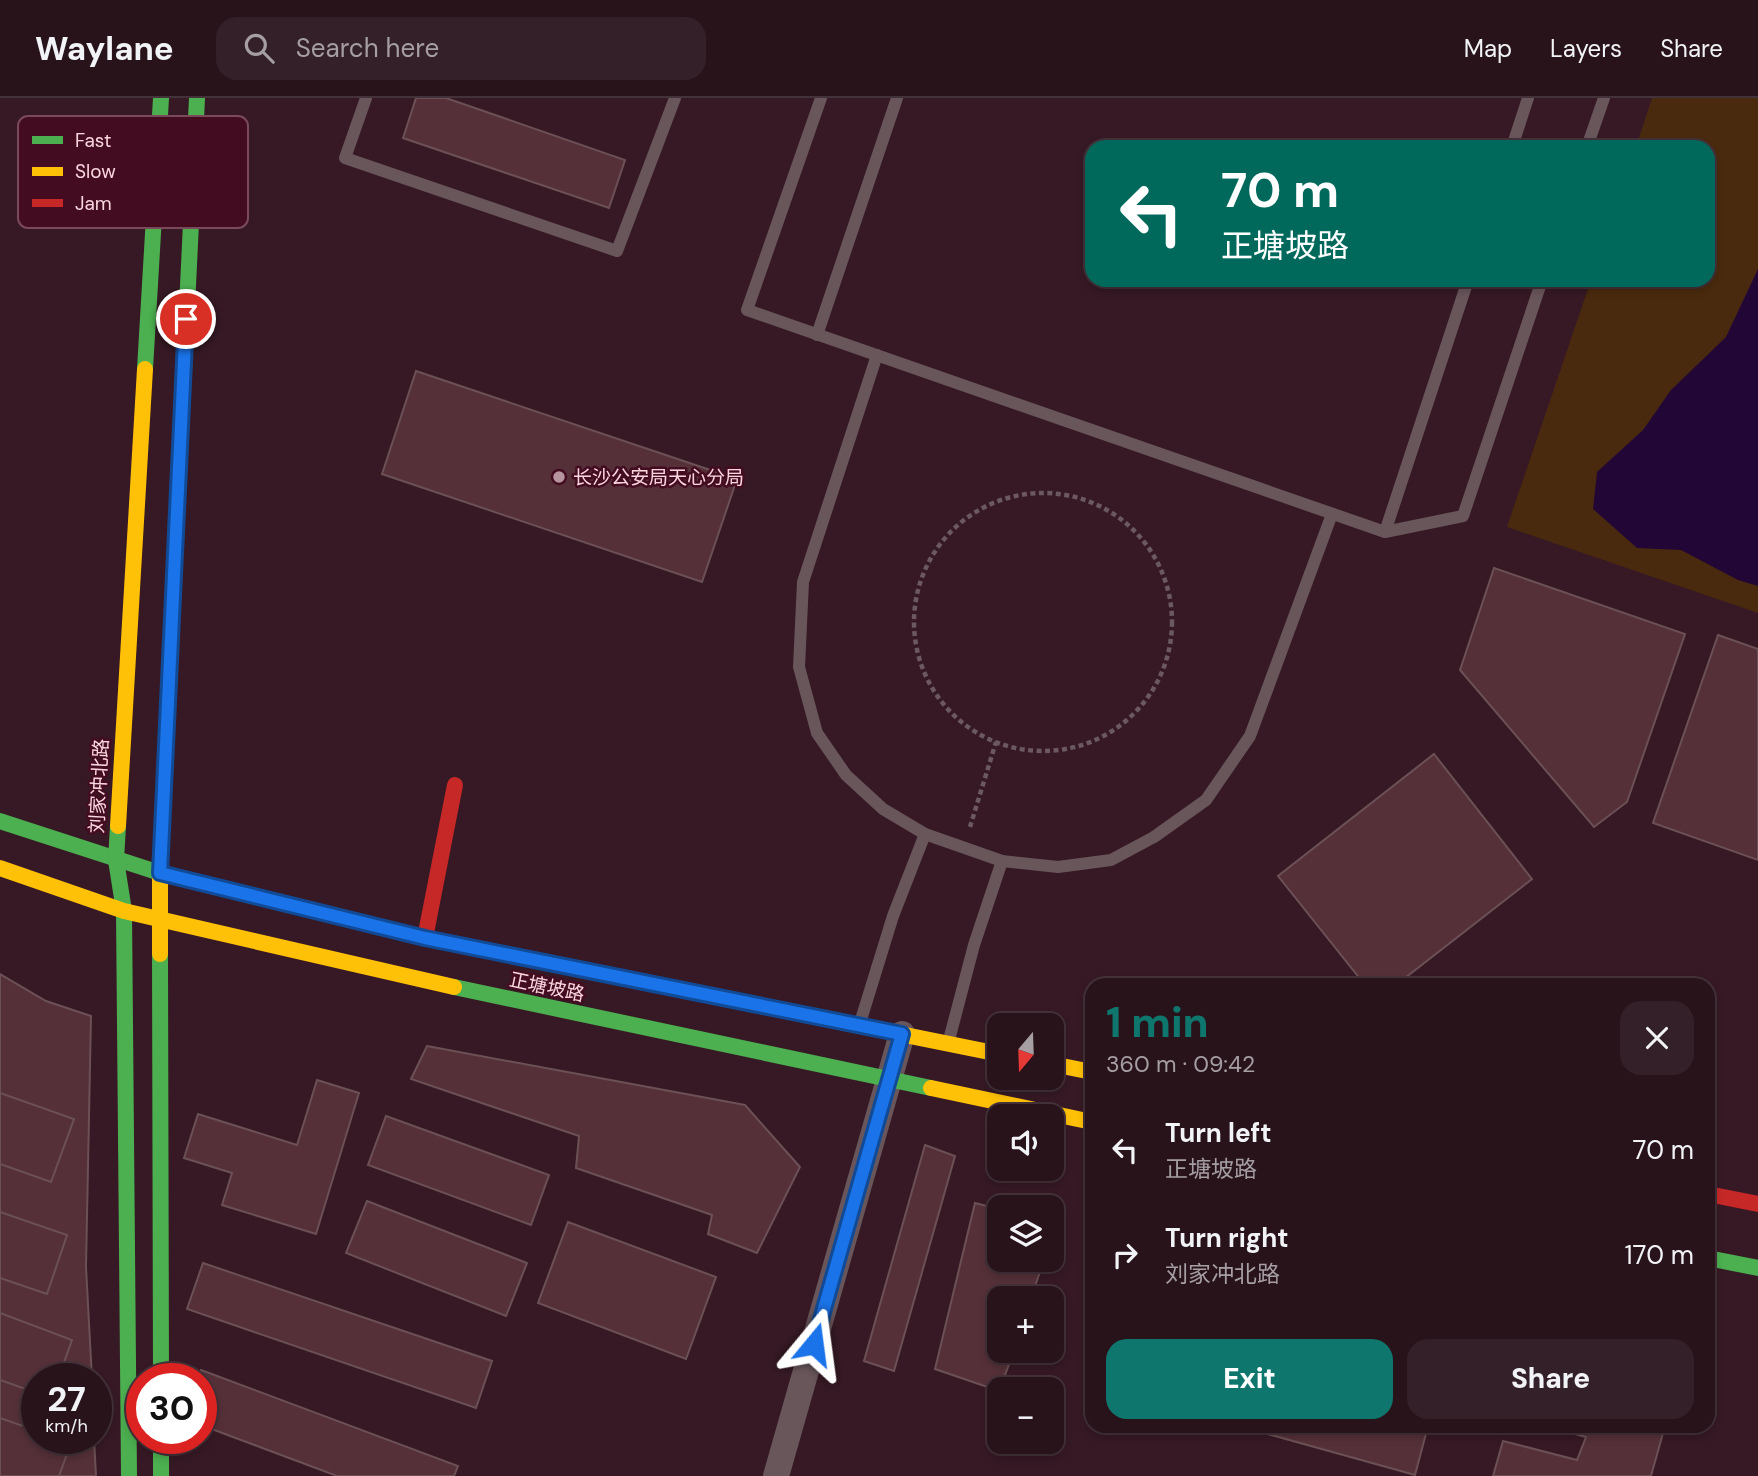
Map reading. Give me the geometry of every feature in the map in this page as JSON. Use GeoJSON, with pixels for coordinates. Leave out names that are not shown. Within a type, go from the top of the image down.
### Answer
{"type":"FeatureCollection","features":[{"type":"Feature","properties":{"kind":"main road","name":"刘家冲北路"},"geometry":{"type":"LineString","coordinates":[[160,116],[161,98]]}},
{"type":"Feature","properties":{"kind":"main road"},"geometry":{"type":"LineString","coordinates":[[196,116],[197,98]]}},
{"type":"Feature","properties":{"kind":"main road","name":"刘家冲北路"},"geometry":{"type":"LineString","coordinates":[[129,1476],[124,911],[116,860],[153,228]]}},
{"type":"Feature","properties":{"kind":"main road"},"geometry":{"type":"LineString","coordinates":[[161,1363],[160,873],[191,228]]}},
{"type":"Feature","properties":{"kind":"main road"},"geometry":{"type":"LineString","coordinates":[[425,938],[455,785]]}},
{"type":"Feature","properties":{"kind":"main road","name":"正塘坡路"},"geometry":{"type":"LineString","coordinates":[[0,821],[160,873],[425,938],[987,1051]]}},
{"type":"Feature","properties":{"kind":"main road","name":"正塘坡路"},"geometry":{"type":"LineString","coordinates":[[0,868],[124,911],[162,920],[499,998],[1085,1121]]}},
{"type":"Feature","properties":{"kind":"main road"},"geometry":{"type":"LineString","coordinates":[[1064,1066],[1085,1071]]}},
{"type":"Feature","properties":{"kind":"main road"},"geometry":{"type":"LineString","coordinates":[[1715,1195],[1758,1204]]}},
{"type":"Feature","properties":{"kind":"main road"},"geometry":{"type":"LineString","coordinates":[[1715,1259],[1758,1268]]}},
{"type":"Feature","properties":{"kind":"main road"},"geometry":{"type":"LineString","coordinates":[[161,1454],[161,1476]]}},
{"type":"Feature","properties":{"kind":"street"},"geometry":{"type":"LineString","coordinates":[[776,1476],[902,1034]]}},
{"type":"Feature","properties":{"kind":"lane"},"geometry":{"type":"LineString","coordinates":[[366,98],[345,158],[617,251],[676,98]]}},
{"type":"Feature","properties":{"kind":"lane"},"geometry":{"type":"LineString","coordinates":[[821,98],[747,310],[1385,532],[1463,516],[1540,287]]}},
{"type":"Feature","properties":{"kind":"lane"},"geometry":{"type":"LineString","coordinates":[[817,335],[897,98]]}},
{"type":"Feature","properties":{"kind":"lane"},"geometry":{"type":"LineString","coordinates":[[1514,140],[1528,98]]}},
{"type":"Feature","properties":{"kind":"lane"},"geometry":{"type":"LineString","coordinates":[[1589,140],[1604,98]]}},
{"type":"Feature","properties":{"kind":"lane"},"geometry":{"type":"LineString","coordinates":[[1385,532],[1466,287]]}},
{"type":"Feature","properties":{"kind":"lane"},"geometry":{"type":"LineString","coordinates":[[877,355],[803,582],[799,667],[817,733],[846,775],[883,809],[925,834],[963,848],[1002,861],[1058,867],[1111,860],[1154,836],[1206,800],[1250,736],[1332,514]]}},
{"type":"Feature","properties":{"kind":"lane"},"geometry":{"type":"LineString","coordinates":[[858,1027],[893,916],[925,834]]}},
{"type":"Feature","properties":{"kind":"lane"},"geometry":{"type":"LineString","coordinates":[[948,1043],[974,945],[1002,861]]}},
{"type":"Feature","properties":{"kind":"path"},"geometry":{"type":"LineString","coordinates":[[1063,493],[1102,506],[1138,533],[1163,571],[1173,615],[1168,660],[1147,700],[1115,731],[1073,749],[1028,751],[996,742],[984,738],[951,714],[927,681],[914,643],[914,601],[926,563],[950,530],[983,506],[1022,494],[1063,493]]}},
{"type":"Feature","properties":{"kind":"path"},"geometry":{"type":"LineString","coordinates":[[963,848],[996,742]]}},
{"type":"Feature","properties":{"kind":"shaded area"},"geometry":{"type":"Polygon","coordinates":[[[1652,98],[1758,98],[1758,613],[1507,527],[1589,287],[1715,287],[1715,140],[1638,140],[1652,98]]]}},
{"type":"Feature","properties":{"kind":"shaded area"},"geometry":{"type":"Polygon","coordinates":[[[1758,269],[1758,586],[1738,580],[1681,550],[1637,548],[1593,509],[1597,472],[1643,430],[1671,390],[1726,337],[1758,269]]]}},
{"type":"Feature","properties":{"kind":"building"},"geometry":{"type":"Polygon","coordinates":[[[416,98],[446,98],[625,160],[609,208],[403,138],[416,98]]]}},
{"type":"Feature","properties":{"kind":"building","name":"长沙公安局天心分局"},"geometry":{"type":"Polygon","coordinates":[[[416,371],[737,479],[702,582],[382,474],[416,371]]]}},
{"type":"Feature","properties":{"kind":"building"},"geometry":{"type":"Polygon","coordinates":[[[1494,568],[1685,634],[1627,802],[1594,827],[1460,670],[1494,568]]]}},
{"type":"Feature","properties":{"kind":"building"},"geometry":{"type":"Polygon","coordinates":[[[1718,635],[1758,649],[1758,860],[1653,823],[1718,635]]]}},
{"type":"Feature","properties":{"kind":"building"},"geometry":{"type":"Polygon","coordinates":[[[1434,754],[1532,879],[1405,978],[1359,978],[1278,876],[1434,754]]]}},
{"type":"Feature","properties":{"kind":"building"},"geometry":{"type":"Polygon","coordinates":[[[0,974],[46,1001],[91,1016],[86,1267],[91,1363],[21,1363],[21,1454],[95,1454],[96,1476],[0,1476],[0,974]]]}},
{"type":"Feature","properties":{"kind":"building"},"geometry":{"type":"Polygon","coordinates":[[[427,1046],[745,1105],[800,1167],[757,1253],[708,1234],[712,1215],[576,1168],[579,1136],[411,1079],[427,1046]]]}},
{"type":"Feature","properties":{"kind":"building"},"geometry":{"type":"Polygon","coordinates":[[[317,1080],[359,1093],[316,1234],[222,1205],[232,1173],[184,1158],[198,1114],[297,1145],[317,1080]]]}},
{"type":"Feature","properties":{"kind":"building"},"geometry":{"type":"Polygon","coordinates":[[[0,1093],[74,1119],[51,1182],[0,1164],[0,1093]]]}},
{"type":"Feature","properties":{"kind":"building"},"geometry":{"type":"Polygon","coordinates":[[[386,1116],[549,1175],[531,1225],[368,1165],[386,1116]]]}},
{"type":"Feature","properties":{"kind":"building"},"geometry":{"type":"Polygon","coordinates":[[[925,1145],[955,1156],[894,1371],[864,1361],[925,1145]]]}},
{"type":"Feature","properties":{"kind":"building"},"geometry":{"type":"Polygon","coordinates":[[[367,1201],[527,1263],[506,1316],[346,1253],[367,1201]]]}},
{"type":"Feature","properties":{"kind":"building"},"geometry":{"type":"Polygon","coordinates":[[[975,1203],[987,1206],[987,1272],[1040,1272],[1035,1286],[987,1286],[987,1363],[1010,1363],[1004,1377],[987,1377],[987,1387],[935,1369],[975,1203]]]}},
{"type":"Feature","properties":{"kind":"building"},"geometry":{"type":"Polygon","coordinates":[[[0,1212],[67,1235],[47,1294],[0,1278],[0,1212]]]}},
{"type":"Feature","properties":{"kind":"building"},"geometry":{"type":"Polygon","coordinates":[[[568,1222],[716,1277],[686,1359],[538,1303],[568,1222]]]}},
{"type":"Feature","properties":{"kind":"building"},"geometry":{"type":"Polygon","coordinates":[[[203,1263],[492,1361],[476,1408],[187,1309],[203,1263]]]}},
{"type":"Feature","properties":{"kind":"building"},"geometry":{"type":"Polygon","coordinates":[[[0,1313],[72,1340],[64,1363],[21,1363],[21,1387],[0,1380],[0,1313]]]}},
{"type":"Feature","properties":{"kind":"building"},"geometry":{"type":"Polygon","coordinates":[[[217,1376],[458,1466],[454,1476],[337,1476],[217,1431],[217,1376]]]}},
{"type":"Feature","properties":{"kind":"building"},"geometry":{"type":"Polygon","coordinates":[[[0,1418],[21,1425],[21,1454],[67,1454],[59,1476],[0,1476],[0,1418]]]}},
{"type":"Feature","properties":{"kind":"building"},"geometry":{"type":"Polygon","coordinates":[[[1264,1433],[1426,1433],[1415,1475],[1264,1433]]]}},
{"type":"Feature","properties":{"kind":"building"},"geometry":{"type":"Polygon","coordinates":[[[1571,1433],[1663,1433],[1651,1476],[1493,1476],[1503,1441],[1577,1460],[1586,1437],[1571,1433]]]}},
{"type":"Feature","properties":{"kind":"traffic: fast"},"geometry":{"type":"LineString","coordinates":[[160,116],[161,98]]}},
{"type":"Feature","properties":{"kind":"traffic: fast"},"geometry":{"type":"LineString","coordinates":[[196,116],[197,98]]}},
{"type":"Feature","properties":{"kind":"traffic: fast"},"geometry":{"type":"LineString","coordinates":[[145,369],[153,228]]}},
{"type":"Feature","properties":{"kind":"traffic: fast"},"geometry":{"type":"LineString","coordinates":[[171,640],[191,228]]}},
{"type":"Feature","properties":{"kind":"traffic: fast"},"geometry":{"type":"LineString","coordinates":[[0,821],[160,873],[425,938],[638,981]]}},
{"type":"Feature","properties":{"kind":"traffic: fast"},"geometry":{"type":"LineString","coordinates":[[118,826],[116,860],[124,911],[129,1476]]}},
{"type":"Feature","properties":{"kind":"traffic: fast"},"geometry":{"type":"LineString","coordinates":[[160,954],[161,1363]]}},
{"type":"Feature","properties":{"kind":"traffic: fast"},"geometry":{"type":"LineString","coordinates":[[454,987],[931,1088]]}},
{"type":"Feature","properties":{"kind":"traffic: fast"},"geometry":{"type":"LineString","coordinates":[[1715,1259],[1758,1268]]}},
{"type":"Feature","properties":{"kind":"traffic: fast"},"geometry":{"type":"LineString","coordinates":[[161,1454],[161,1476]]}},
{"type":"Feature","properties":{"kind":"traffic: slow"},"geometry":{"type":"LineString","coordinates":[[118,826],[145,369]]}},
{"type":"Feature","properties":{"kind":"traffic: slow"},"geometry":{"type":"LineString","coordinates":[[160,954],[160,873],[171,640]]}},
{"type":"Feature","properties":{"kind":"traffic: slow"},"geometry":{"type":"LineString","coordinates":[[0,868],[124,911],[454,987]]}},
{"type":"Feature","properties":{"kind":"traffic: slow"},"geometry":{"type":"LineString","coordinates":[[638,981],[987,1052]]}},
{"type":"Feature","properties":{"kind":"traffic: slow"},"geometry":{"type":"LineString","coordinates":[[1064,1066],[1085,1071]]}},
{"type":"Feature","properties":{"kind":"traffic: slow"},"geometry":{"type":"LineString","coordinates":[[931,1088],[1085,1121]]}},
{"type":"Feature","properties":{"kind":"traffic: jam"},"geometry":{"type":"LineString","coordinates":[[425,938],[455,785]]}},
{"type":"Feature","properties":{"kind":"traffic: jam"},"geometry":{"type":"LineString","coordinates":[[1715,1195],[1758,1204]]}},
{"type":"Feature","properties":{"kind":"place","name":"长沙公安局天心分局"},"geometry":{"type":"Point","coordinates":[559,477]}},
{"type":"Feature","properties":{"kind":"route"},"geometry":{"type":"LineString","coordinates":[[186,319],[160,873],[425,938],[902,1034],[814,1344]]}}]}
